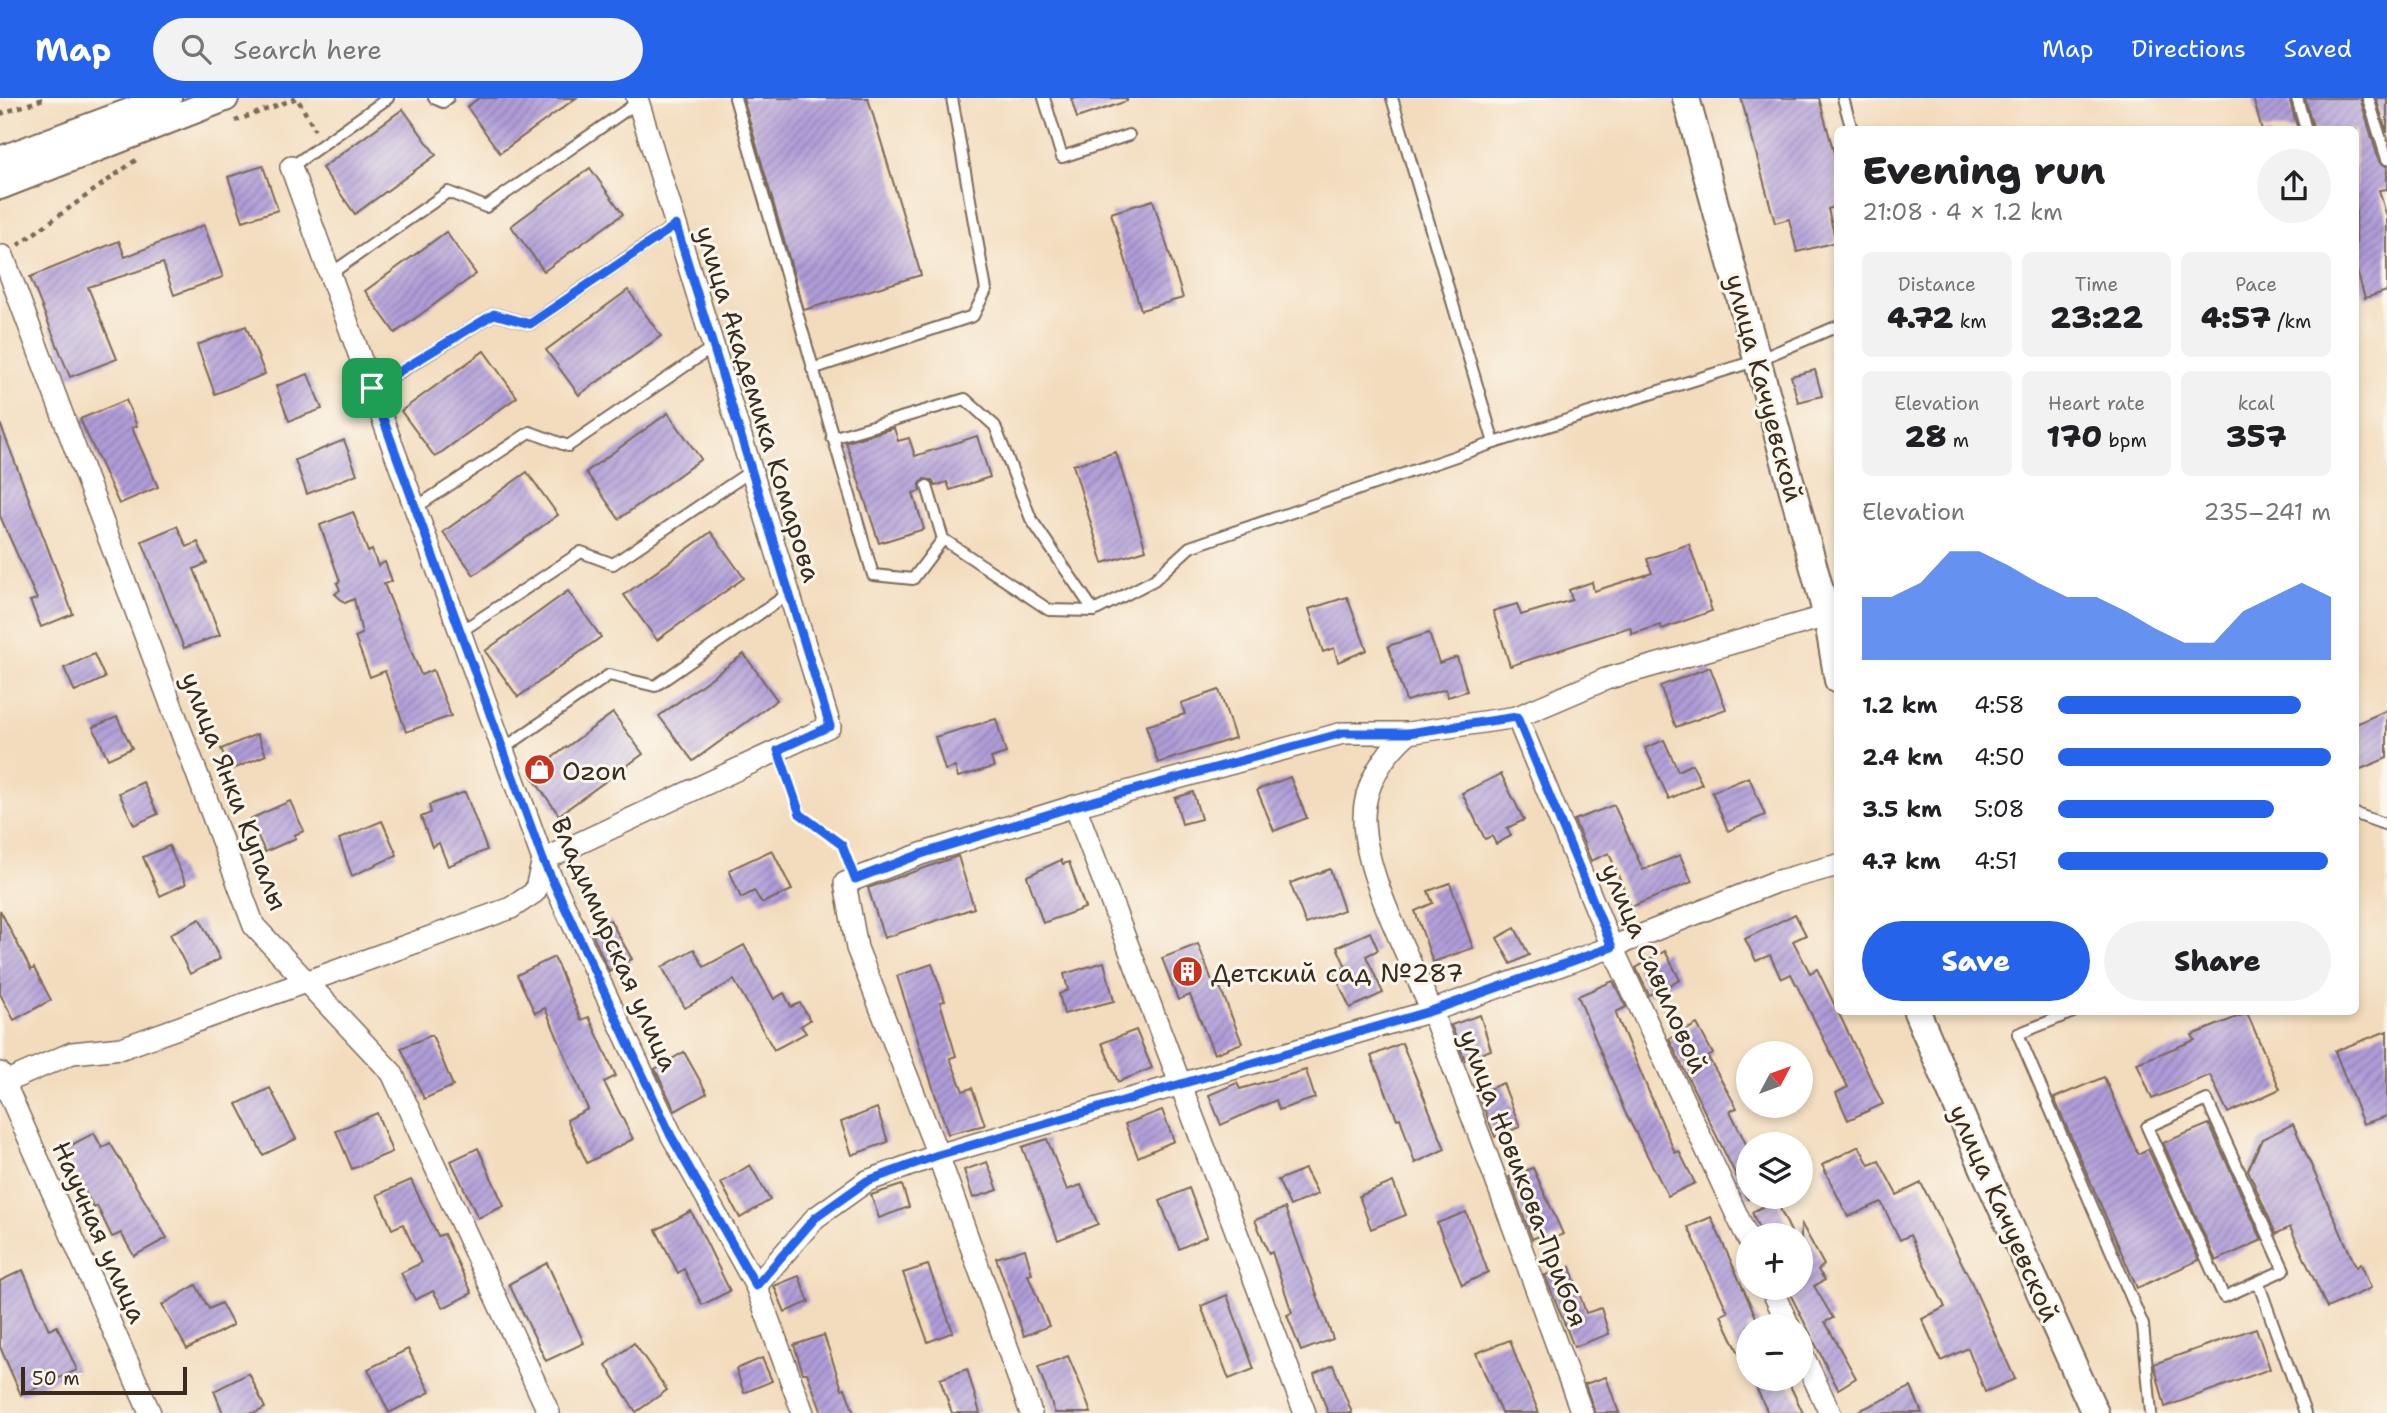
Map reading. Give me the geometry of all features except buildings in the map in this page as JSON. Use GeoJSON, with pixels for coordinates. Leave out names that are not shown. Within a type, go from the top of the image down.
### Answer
{"type":"FeatureCollection","features":[{"type":"Feature","properties":{"kind":"street"},"geometry":{"type":"LineString","coordinates":[[0,160],[168,98]]}},
{"type":"Feature","properties":{"kind":"street","name":"улица Качуевской"},"geometry":{"type":"LineString","coordinates":[[1686,98],[1827,616],[1834,657]]}},
{"type":"Feature","properties":{"kind":"street","name":"улица Академика Комарова"},"geometry":{"type":"LineString","coordinates":[[637,100],[830,726],[778,750]]}},
{"type":"Feature","properties":{"kind":"street"},"geometry":{"type":"LineString","coordinates":[[0,186],[229,110]]}},
{"type":"Feature","properties":{"kind":"street","name":"Владимирская улица"},"geometry":{"type":"LineString","coordinates":[[291,167],[543,860],[671,1136],[756,1286],[803,1413]]}},
{"type":"Feature","properties":{"kind":"street","name":"улица Янки Купалы"},"geometry":{"type":"LineString","coordinates":[[3,256],[254,926],[392,1073],[549,1413]]}},
{"type":"Feature","properties":{"kind":"street"},"geometry":{"type":"LineString","coordinates":[[1031,1413],[938,1155],[857,948],[850,881],[921,854],[1075,806],[1343,733],[1408,733],[1517,717],[1606,679],[1827,616]]}},
{"type":"Feature","properties":{"kind":"street","name":"улица Савиловой"},"geometry":{"type":"LineString","coordinates":[[1517,717],[1612,947],[1741,1223]]}},
{"type":"Feature","properties":{"kind":"street","name":"улица Новикова-Прибоя"},"geometry":{"type":"LineString","coordinates":[[1408,733],[1388,751],[1373,780],[1363,818],[1368,858],[1431,1011],[1582,1413]]}},
{"type":"Feature","properties":{"kind":"street"},"geometry":{"type":"LineString","coordinates":[[2,1078],[72,1053],[122,1048],[511,908],[535,892],[543,860],[778,750]]}},
{"type":"Feature","properties":{"kind":"street"},"geometry":{"type":"LineString","coordinates":[[1075,806],[1305,1413]]}},
{"type":"Feature","properties":{"kind":"street"},"geometry":{"type":"LineString","coordinates":[[756,1286],[815,1218],[867,1181],[938,1155],[1431,1011],[1612,947],[1775,882],[1834,866]]}},
{"type":"Feature","properties":{"kind":"street","name":"улица Качуевской"},"geometry":{"type":"LineString","coordinates":[[1918,1015],[1984,1169],[2095,1413]]}},
{"type":"Feature","properties":{"kind":"street","name":"Научная улица"},"geometry":{"type":"LineString","coordinates":[[2,1078],[150,1413]]}},
{"type":"Feature","properties":{"kind":"street"},"geometry":{"type":"LineString","coordinates":[[1813,1378],[1829,1413]]}},
{"type":"Feature","properties":{"kind":"lane"},"geometry":{"type":"LineString","coordinates":[[291,167],[388,98]]}},
{"type":"Feature","properties":{"kind":"lane"},"geometry":{"type":"LineString","coordinates":[[434,98],[443,102],[448,98]]}},
{"type":"Feature","properties":{"kind":"lane"},"geometry":{"type":"LineString","coordinates":[[735,98],[873,575],[913,579],[943,539]]}},
{"type":"Feature","properties":{"kind":"lane"},"geometry":{"type":"LineString","coordinates":[[812,369],[974,316],[986,290],[952,98]]}},
{"type":"Feature","properties":{"kind":"lane"},"geometry":{"type":"LineString","coordinates":[[1044,98],[1062,157],[1129,135]]}},
{"type":"Feature","properties":{"kind":"lane"},"geometry":{"type":"LineString","coordinates":[[1392,98],[1494,443]]}},
{"type":"Feature","properties":{"kind":"lane"},"geometry":{"type":"LineString","coordinates":[[1843,98],[1851,126]]}},
{"type":"Feature","properties":{"kind":"lane"},"geometry":{"type":"LineString","coordinates":[[2297,98],[2305,126]]}},
{"type":"Feature","properties":{"kind":"lane"},"geometry":{"type":"LineString","coordinates":[[2368,98],[2387,159]]}},
{"type":"Feature","properties":{"kind":"lane"},"geometry":{"type":"LineString","coordinates":[[330,274],[448,192],[486,207],[637,100]]}},
{"type":"Feature","properties":{"kind":"lane"},"geometry":{"type":"LineString","coordinates":[[372,388],[494,314],[530,324],[676,225]]}},
{"type":"Feature","properties":{"kind":"lane"},"geometry":{"type":"LineString","coordinates":[[927,486],[943,539],[1049,610],[1094,611],[1154,580],[1189,547],[1494,443],[1758,360],[1834,328]]}},
{"type":"Feature","properties":{"kind":"lane"},"geometry":{"type":"LineString","coordinates":[[415,508],[530,432],[568,446],[713,348]]}},
{"type":"Feature","properties":{"kind":"lane"},"geometry":{"type":"LineString","coordinates":[[832,438],[965,399],[995,426],[1031,519],[1094,611]]}},
{"type":"Feature","properties":{"kind":"lane"},"geometry":{"type":"LineString","coordinates":[[460,632],[581,552],[613,564],[751,471]]}},
{"type":"Feature","properties":{"kind":"lane"},"geometry":{"type":"LineString","coordinates":[[503,749],[610,676],[655,686],[788,594]]}},
{"type":"Feature","properties":{"kind":"lane"},"geometry":{"type":"LineString","coordinates":[[2359,815],[2387,825]]}},
{"type":"Feature","properties":{"kind":"lane"},"geometry":{"type":"LineString","coordinates":[[2066,1015],[2018,1034],[2143,1325],[2151,1413]]}},
{"type":"Feature","properties":{"kind":"lane"},"geometry":{"type":"LineString","coordinates":[[2207,1100],[2284,1270],[2258,1282],[2224,1297],[2147,1127],[2207,1100]]}},
{"type":"Feature","properties":{"kind":"lane"},"geometry":{"type":"LineString","coordinates":[[2258,1282],[2305,1413]]}},
{"type":"Feature","properties":{"kind":"path"},"geometry":{"type":"LineString","coordinates":[[0,114],[46,98]]}},
{"type":"Feature","properties":{"kind":"path"},"geometry":{"type":"LineString","coordinates":[[229,110],[297,98],[323,144]]}},
{"type":"Feature","properties":{"kind":"path"},"geometry":{"type":"LineString","coordinates":[[3,256],[143,155]]}},
{"type":"Feature","properties":{"kind":"path"},"geometry":{"type":"LineString","coordinates":[[778,750],[800,814],[842,845],[850,881]]}},
{"type":"Feature","properties":{"kind":"place","name":"Ozon"},"geometry":{"type":"Point","coordinates":[539,770]}},
{"type":"Feature","properties":{"kind":"place","name":"Детский сад №287"},"geometry":{"type":"Point","coordinates":[1188,972]}},
{"type":"Feature","properties":{"kind":"route"},"geometry":{"type":"LineString","coordinates":[[676,225],[830,726],[778,750],[800,814],[842,845],[855,879],[921,854],[1075,806],[1343,733],[1408,733],[1517,717],[1612,947],[1431,1011],[938,1155],[867,1181],[815,1218],[756,1286],[671,1136],[543,860],[372,388],[494,314],[530,324],[676,225]]}}]}
